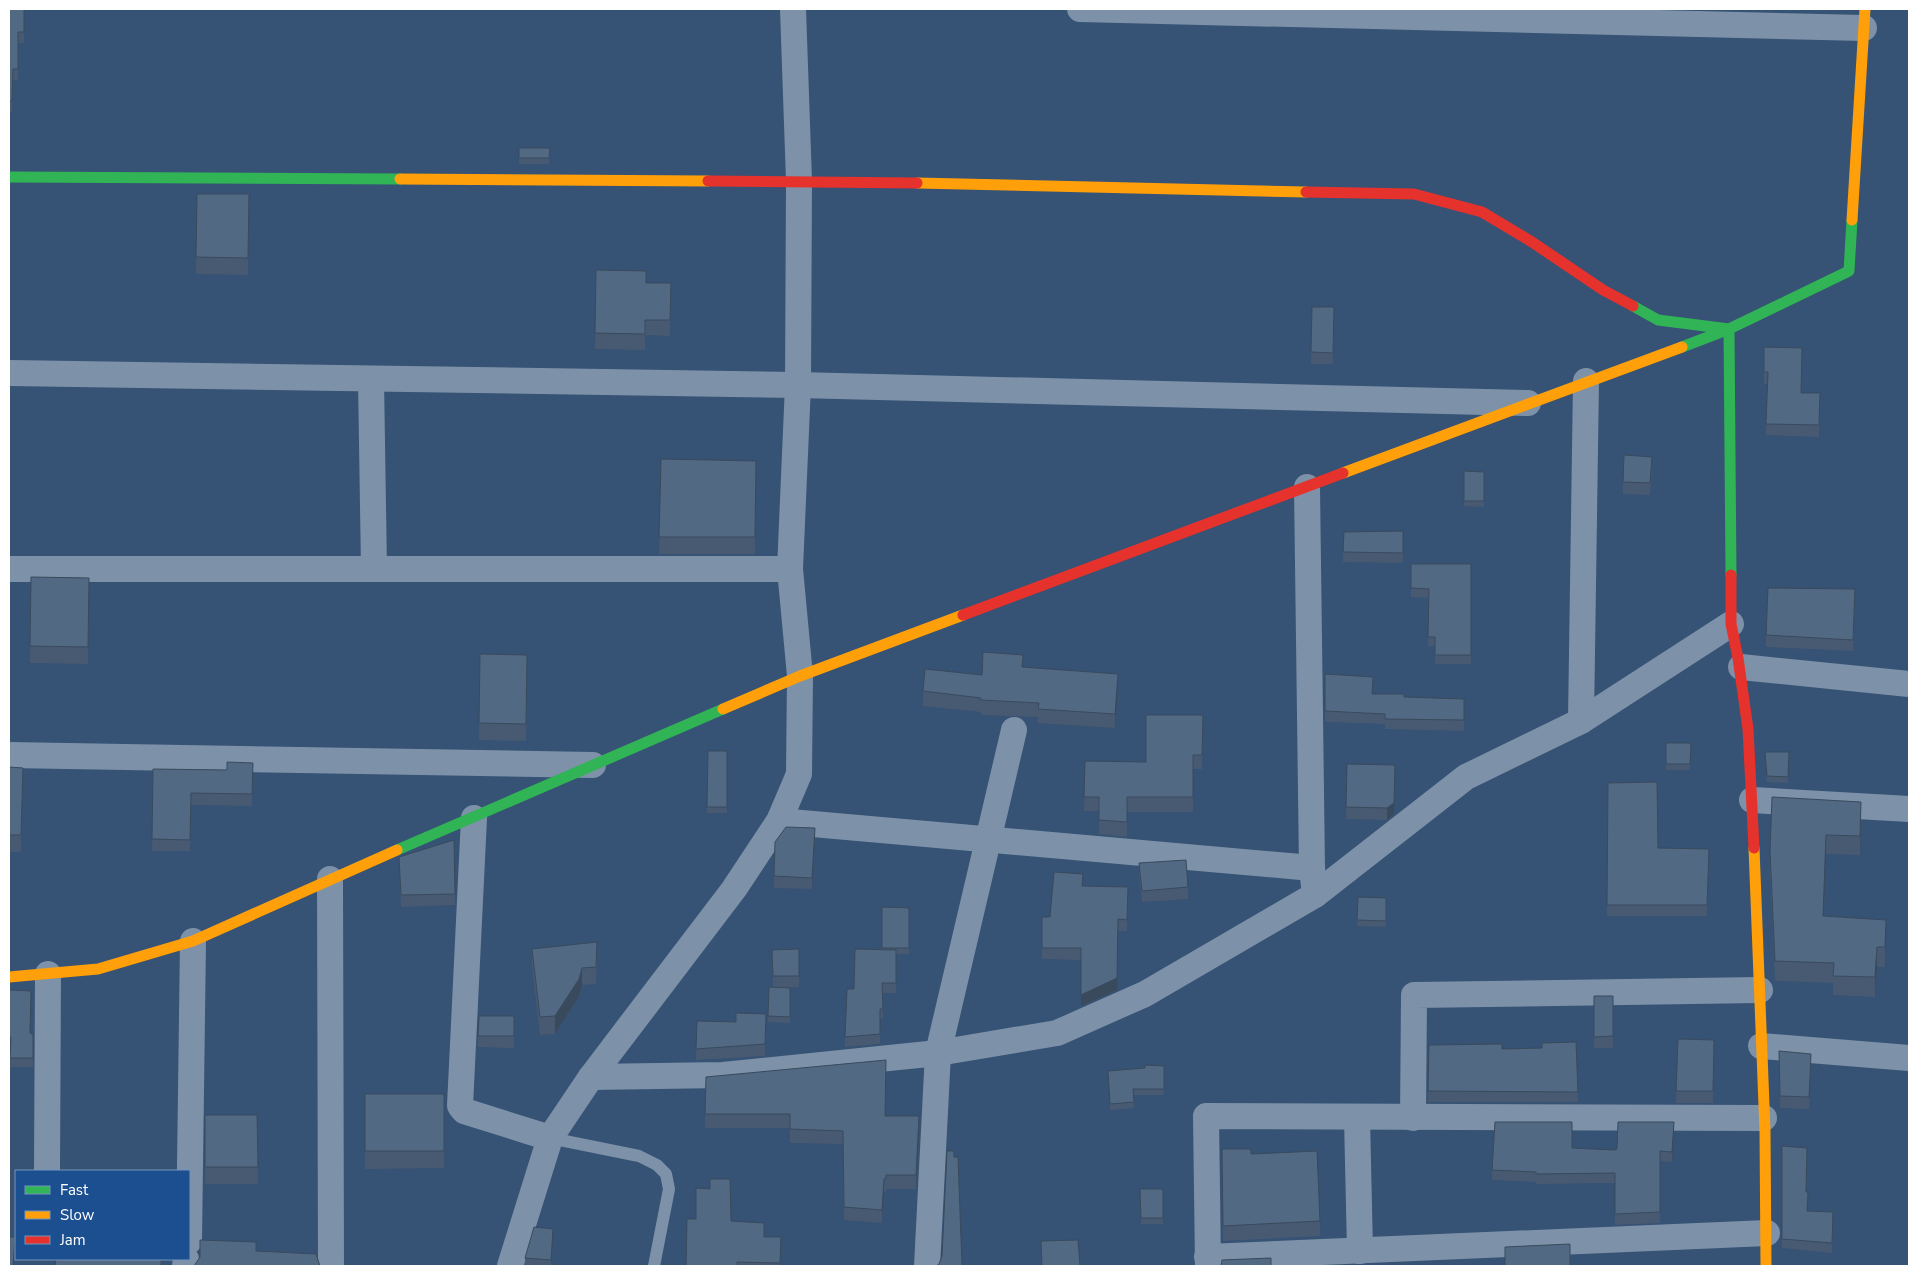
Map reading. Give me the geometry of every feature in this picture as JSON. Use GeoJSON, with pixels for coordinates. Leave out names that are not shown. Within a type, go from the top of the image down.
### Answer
{"type":"FeatureCollection","features":[{"type":"Feature","properties":{"kind":"street"},"geometry":{"type":"LineString","coordinates":[[510,1266],[550,1138],[591,1077],[728,897],[780,821],[799,774],[800,676],[790,569],[798,385],[799,181],[793,9]]}},
{"type":"Feature","properties":{"kind":"street"},"geometry":{"type":"LineString","coordinates":[[9,977],[98,969],[193,941],[330,879],[800,676],[1729,329],[1849,271],[1864,18],[1080,9]]}},
{"type":"Feature","properties":{"kind":"street"},"geometry":{"type":"LineString","coordinates":[[9,177],[799,181],[1414,194],[1482,212],[1532,242],[1603,290],[1658,320],[1729,329]]}},
{"type":"Feature","properties":{"kind":"street"},"geometry":{"type":"LineString","coordinates":[[1729,329],[1731,624],[1741,667],[1752,800],[1764,1118],[1766,1266]]}},
{"type":"Feature","properties":{"kind":"street"},"geometry":{"type":"LineString","coordinates":[[9,373],[798,385],[1528,403]]}},
{"type":"Feature","properties":{"kind":"street"},"geometry":{"type":"LineString","coordinates":[[371,379],[374,569]]}},
{"type":"Feature","properties":{"kind":"street"},"geometry":{"type":"LineString","coordinates":[[1581,720],[1586,381]]}},
{"type":"Feature","properties":{"kind":"street"},"geometry":{"type":"LineString","coordinates":[[1307,487],[1312,868],[1315,894]]}},
{"type":"Feature","properties":{"kind":"street"},"geometry":{"type":"LineString","coordinates":[[9,569],[790,569]]}},
{"type":"Feature","properties":{"kind":"street"},"geometry":{"type":"LineString","coordinates":[[591,1077],[723,1075],[938,1053],[1057,1033],[1145,994],[1315,894],[1466,776],[1581,720],[1731,624]]}},
{"type":"Feature","properties":{"kind":"street"},"geometry":{"type":"LineString","coordinates":[[1741,667],[1909,684]]}},
{"type":"Feature","properties":{"kind":"street"},"geometry":{"type":"LineString","coordinates":[[927,1266],[938,1053],[990,840],[1014,730]]}},
{"type":"Feature","properties":{"kind":"street"},"geometry":{"type":"LineString","coordinates":[[9,755],[593,765]]}},
{"type":"Feature","properties":{"kind":"street"},"geometry":{"type":"LineString","coordinates":[[1752,800],[1909,809]]}},
{"type":"Feature","properties":{"kind":"street"},"geometry":{"type":"LineString","coordinates":[[474,818],[460,1106],[464,1111],[550,1138]]}},
{"type":"Feature","properties":{"kind":"street"},"geometry":{"type":"LineString","coordinates":[[780,821],[1312,868]]}},
{"type":"Feature","properties":{"kind":"street"},"geometry":{"type":"LineString","coordinates":[[330,879],[331,1266]]}},
{"type":"Feature","properties":{"kind":"street"},"geometry":{"type":"LineString","coordinates":[[190,1170],[193,941]]}},
{"type":"Feature","properties":{"kind":"street"},"geometry":{"type":"LineString","coordinates":[[47,1170],[48,974]]}},
{"type":"Feature","properties":{"kind":"street"},"geometry":{"type":"LineString","coordinates":[[1414,1118],[1414,995],[1760,990]]}},
{"type":"Feature","properties":{"kind":"street"},"geometry":{"type":"LineString","coordinates":[[1761,1046],[1909,1058]]}},
{"type":"Feature","properties":{"kind":"street"},"geometry":{"type":"LineString","coordinates":[[1764,1118],[1206,1116],[1208,1262],[1360,1250],[1767,1233]]}},
{"type":"Feature","properties":{"kind":"street"},"geometry":{"type":"LineString","coordinates":[[1357,1118],[1360,1250]]}},
{"type":"Feature","properties":{"kind":"lane"},"geometry":{"type":"LineString","coordinates":[[550,1138],[639,1156],[657,1165],[666,1174],[669,1189],[654,1266]]}},
{"type":"Feature","properties":{"kind":"building"},"geometry":{"type":"Polygon","coordinates":[[[9,9],[24,9],[24,32],[18,32],[18,69],[13,69],[12,101],[9,101],[9,9]]]}},
{"type":"Feature","properties":{"kind":"building"},"geometry":{"type":"Polygon","coordinates":[[[519,148],[550,148],[549,158],[519,158],[519,148]]]}},
{"type":"Feature","properties":{"kind":"building"},"geometry":{"type":"Polygon","coordinates":[[[197,194],[249,194],[248,258],[196,257],[197,194]]]}},
{"type":"Feature","properties":{"kind":"building"},"geometry":{"type":"Polygon","coordinates":[[[596,270],[646,271],[646,283],[671,283],[670,320],[645,320],[645,334],[595,333],[596,270]]]}},
{"type":"Feature","properties":{"kind":"building"},"geometry":{"type":"Polygon","coordinates":[[[1312,307],[1334,307],[1333,353],[1311,352],[1312,307]]]}},
{"type":"Feature","properties":{"kind":"building"},"geometry":{"type":"Polygon","coordinates":[[[1764,347],[1802,348],[1801,393],[1820,393],[1819,425],[1766,424],[1768,372],[1764,372],[1764,347]]]}},
{"type":"Feature","properties":{"kind":"building"},"geometry":{"type":"Polygon","coordinates":[[[1624,455],[1652,457],[1650,483],[1623,482],[1624,455]]]}},
{"type":"Feature","properties":{"kind":"building"},"geometry":{"type":"Polygon","coordinates":[[[661,459],[756,461],[755,537],[659,537],[661,459]]]}},
{"type":"Feature","properties":{"kind":"building"},"geometry":{"type":"Polygon","coordinates":[[[1464,471],[1484,472],[1484,501],[1464,501],[1464,471]]]}},
{"type":"Feature","properties":{"kind":"building"},"geometry":{"type":"Polygon","coordinates":[[[1403,531],[1403,553],[1343,552],[1344,532],[1403,531]]]}},
{"type":"Feature","properties":{"kind":"building"},"geometry":{"type":"Polygon","coordinates":[[[1411,564],[1471,564],[1471,655],[1435,655],[1435,637],[1428,637],[1429,589],[1411,588],[1411,564]]]}},
{"type":"Feature","properties":{"kind":"building"},"geometry":{"type":"Polygon","coordinates":[[[31,577],[89,578],[88,647],[30,646],[31,577]]]}},
{"type":"Feature","properties":{"kind":"building"},"geometry":{"type":"Polygon","coordinates":[[[1768,588],[1855,589],[1853,640],[1766,635],[1768,588]]]}},
{"type":"Feature","properties":{"kind":"building"},"geometry":{"type":"Polygon","coordinates":[[[983,652],[1023,655],[1022,667],[1118,674],[1115,714],[1038,709],[1039,703],[981,700],[981,698],[923,691],[925,669],[982,675],[983,652]]]}},
{"type":"Feature","properties":{"kind":"building"},"geometry":{"type":"Polygon","coordinates":[[[480,654],[527,655],[526,724],[479,723],[480,654]]]}},
{"type":"Feature","properties":{"kind":"building"},"geometry":{"type":"Polygon","coordinates":[[[1325,674],[1373,677],[1372,694],[1404,694],[1404,697],[1464,699],[1464,720],[1385,719],[1385,714],[1325,711],[1325,674]]]}},
{"type":"Feature","properties":{"kind":"building"},"geometry":{"type":"Polygon","coordinates":[[[1146,715],[1203,715],[1202,755],[1193,755],[1193,797],[1127,797],[1127,822],[1099,820],[1099,797],[1084,797],[1085,761],[1146,762],[1146,715]]]}},
{"type":"Feature","properties":{"kind":"building"},"geometry":{"type":"Polygon","coordinates":[[[1666,743],[1691,743],[1690,764],[1666,764],[1666,743]]]}},
{"type":"Feature","properties":{"kind":"building"},"geometry":{"type":"Polygon","coordinates":[[[708,751],[727,751],[727,807],[707,807],[708,751]]]}},
{"type":"Feature","properties":{"kind":"building"},"geometry":{"type":"Polygon","coordinates":[[[1765,752],[1789,752],[1788,777],[1767,776],[1765,752]]]}},
{"type":"Feature","properties":{"kind":"building"},"geometry":{"type":"Polygon","coordinates":[[[227,762],[253,763],[252,794],[191,793],[190,840],[152,839],[153,769],[227,770],[227,762]]]}},
{"type":"Feature","properties":{"kind":"building"},"geometry":{"type":"Polygon","coordinates":[[[1347,764],[1395,765],[1394,803],[1387,808],[1346,807],[1347,764]]]}},
{"type":"Feature","properties":{"kind":"building"},"geometry":{"type":"Polygon","coordinates":[[[9,767],[23,768],[21,835],[9,835],[9,767]]]}},
{"type":"Feature","properties":{"kind":"building"},"geometry":{"type":"Polygon","coordinates":[[[1657,782],[1658,848],[1709,849],[1707,905],[1607,905],[1608,783],[1657,782]]]}},
{"type":"Feature","properties":{"kind":"building"},"geometry":{"type":"Polygon","coordinates":[[[1772,797],[1861,802],[1860,836],[1826,835],[1823,916],[1886,920],[1885,947],[1877,947],[1875,977],[1833,976],[1834,963],[1775,961],[1770,851],[1772,797]]]}},
{"type":"Feature","properties":{"kind":"building"},"geometry":{"type":"Polygon","coordinates":[[[786,827],[815,828],[812,878],[774,876],[775,842],[786,827]]]}},
{"type":"Feature","properties":{"kind":"building"},"geometry":{"type":"Polygon","coordinates":[[[454,840],[455,894],[401,895],[399,857],[454,840]]]}},
{"type":"Feature","properties":{"kind":"building"},"geometry":{"type":"Polygon","coordinates":[[[1186,860],[1188,887],[1142,891],[1139,863],[1186,860]]]}},
{"type":"Feature","properties":{"kind":"building"},"geometry":{"type":"Polygon","coordinates":[[[1054,872],[1083,874],[1082,886],[1128,887],[1127,920],[1118,919],[1117,978],[1081,995],[1081,948],[1042,948],[1042,917],[1050,917],[1054,872]]]}},
{"type":"Feature","properties":{"kind":"building"},"geometry":{"type":"Polygon","coordinates":[[[1358,897],[1386,898],[1386,921],[1357,920],[1358,897]]]}},
{"type":"Feature","properties":{"kind":"building"},"geometry":{"type":"Polygon","coordinates":[[[882,907],[909,908],[909,948],[882,948],[882,907]]]}},
{"type":"Feature","properties":{"kind":"building"},"geometry":{"type":"Polygon","coordinates":[[[597,942],[596,967],[582,968],[579,979],[555,1016],[540,1017],[532,949],[597,942]]]}},
{"type":"Feature","properties":{"kind":"building"},"geometry":{"type":"Polygon","coordinates":[[[799,949],[799,976],[773,976],[772,950],[799,949]]]}},
{"type":"Feature","properties":{"kind":"building"},"geometry":{"type":"Polygon","coordinates":[[[855,949],[896,950],[896,983],[882,983],[883,1009],[880,1009],[880,1034],[845,1037],[847,989],[854,989],[855,949]]]}},
{"type":"Feature","properties":{"kind":"building"},"geometry":{"type":"Polygon","coordinates":[[[769,987],[790,988],[790,1017],[768,1016],[769,987]]]}},
{"type":"Feature","properties":{"kind":"building"},"geometry":{"type":"Polygon","coordinates":[[[9,990],[31,991],[30,1033],[33,1034],[33,1058],[10,1058],[9,990]]]}},
{"type":"Feature","properties":{"kind":"building"},"geometry":{"type":"Polygon","coordinates":[[[1594,996],[1613,996],[1613,1036],[1594,1037],[1594,996]]]}},
{"type":"Feature","properties":{"kind":"building"},"geometry":{"type":"Polygon","coordinates":[[[736,1013],[766,1014],[765,1044],[696,1049],[697,1021],[736,1022],[736,1013]]]}},
{"type":"Feature","properties":{"kind":"building"},"geometry":{"type":"Polygon","coordinates":[[[479,1016],[514,1016],[514,1036],[478,1036],[479,1016]]]}},
{"type":"Feature","properties":{"kind":"building"},"geometry":{"type":"Polygon","coordinates":[[[1678,1039],[1714,1040],[1713,1091],[1676,1091],[1678,1039]]]}},
{"type":"Feature","properties":{"kind":"building"},"geometry":{"type":"Polygon","coordinates":[[[1576,1042],[1578,1092],[1428,1091],[1429,1045],[1502,1044],[1502,1049],[1542,1048],[1542,1043],[1576,1042]]]}},
{"type":"Feature","properties":{"kind":"building"},"geometry":{"type":"Polygon","coordinates":[[[1779,1051],[1811,1054],[1809,1097],[1780,1096],[1779,1051]]]}},
{"type":"Feature","properties":{"kind":"building"},"geometry":{"type":"Polygon","coordinates":[[[886,1060],[885,1116],[919,1116],[916,1175],[886,1175],[886,1179],[884,1179],[882,1210],[844,1207],[843,1131],[790,1129],[790,1114],[705,1114],[706,1077],[886,1060]]]}},
{"type":"Feature","properties":{"kind":"building"},"geometry":{"type":"Polygon","coordinates":[[[1145,1065],[1164,1066],[1164,1089],[1133,1089],[1134,1102],[1110,1104],[1108,1071],[1145,1068],[1145,1065]]]}},
{"type":"Feature","properties":{"kind":"building"},"geometry":{"type":"Polygon","coordinates":[[[365,1094],[444,1094],[444,1151],[365,1151],[365,1094]]]}},
{"type":"Feature","properties":{"kind":"building"},"geometry":{"type":"Polygon","coordinates":[[[205,1115],[257,1115],[258,1167],[205,1167],[205,1115]]]}},
{"type":"Feature","properties":{"kind":"building"},"geometry":{"type":"Polygon","coordinates":[[[1495,1122],[1572,1122],[1572,1148],[1615,1150],[1617,1149],[1618,1122],[1674,1122],[1672,1152],[1660,1151],[1660,1212],[1615,1214],[1615,1173],[1536,1174],[1536,1172],[1492,1170],[1495,1122]]]}},
{"type":"Feature","properties":{"kind":"building"},"geometry":{"type":"Polygon","coordinates":[[[1782,1146],[1807,1148],[1807,1211],[1833,1212],[1832,1243],[1782,1239],[1782,1146]]]}},
{"type":"Feature","properties":{"kind":"building"},"geometry":{"type":"Polygon","coordinates":[[[1222,1149],[1251,1149],[1251,1154],[1317,1151],[1320,1221],[1223,1226],[1222,1149]]]}},
{"type":"Feature","properties":{"kind":"building"},"geometry":{"type":"Polygon","coordinates":[[[947,1151],[954,1151],[954,1157],[958,1157],[962,1266],[936,1266],[939,1264],[942,1256],[947,1151]]]}},
{"type":"Feature","properties":{"kind":"building"},"geometry":{"type":"Polygon","coordinates":[[[710,1179],[730,1179],[731,1221],[764,1223],[764,1237],[781,1237],[780,1263],[737,1262],[737,1266],[686,1266],[687,1219],[696,1219],[696,1188],[710,1189],[710,1179]]]}},
{"type":"Feature","properties":{"kind":"building"},"geometry":{"type":"Polygon","coordinates":[[[1140,1189],[1163,1189],[1163,1218],[1141,1218],[1140,1189]]]}},
{"type":"Feature","properties":{"kind":"building"},"geometry":{"type":"Polygon","coordinates":[[[534,1227],[553,1229],[551,1260],[525,1258],[534,1227]]]}},
{"type":"Feature","properties":{"kind":"building"},"geometry":{"type":"Polygon","coordinates":[[[9,1237],[15,1237],[13,1266],[9,1266],[9,1237]]]}},
{"type":"Feature","properties":{"kind":"building"},"geometry":{"type":"Polygon","coordinates":[[[200,1240],[256,1242],[256,1251],[316,1254],[320,1266],[194,1266],[200,1257],[200,1240]]]}},
{"type":"Feature","properties":{"kind":"building"},"geometry":{"type":"Polygon","coordinates":[[[1078,1240],[1080,1266],[1042,1266],[1041,1241],[1078,1240]]]}},
{"type":"Feature","properties":{"kind":"building"},"geometry":{"type":"Polygon","coordinates":[[[1570,1244],[1570,1266],[1505,1266],[1505,1247],[1570,1244]]]}},
{"type":"Feature","properties":{"kind":"building"},"geometry":{"type":"Polygon","coordinates":[[[1271,1258],[1271,1266],[1221,1266],[1222,1260],[1271,1258]]]}},
{"type":"Feature","properties":{"kind":"building"},"geometry":{"type":"Polygon","coordinates":[[[56,1260],[161,1260],[161,1266],[55,1266],[56,1260]]]}},
{"type":"Feature","properties":{"kind":"traffic: fast"},"geometry":{"type":"LineString","coordinates":[[9,177],[400,179]]}},
{"type":"Feature","properties":{"kind":"traffic: fast"},"geometry":{"type":"LineString","coordinates":[[1682,347],[1729,329],[1849,271],[1852,220]]}},
{"type":"Feature","properties":{"kind":"traffic: fast"},"geometry":{"type":"LineString","coordinates":[[1633,306],[1658,320],[1729,329],[1731,575]]}},
{"type":"Feature","properties":{"kind":"traffic: fast"},"geometry":{"type":"LineString","coordinates":[[397,850],[723,709]]}},
{"type":"Feature","properties":{"kind":"traffic: slow"},"geometry":{"type":"LineString","coordinates":[[1852,220],[1865,9]]}},
{"type":"Feature","properties":{"kind":"traffic: slow"},"geometry":{"type":"LineString","coordinates":[[400,179],[708,181]]}},
{"type":"Feature","properties":{"kind":"traffic: slow"},"geometry":{"type":"LineString","coordinates":[[917,183],[1306,192]]}},
{"type":"Feature","properties":{"kind":"traffic: slow"},"geometry":{"type":"LineString","coordinates":[[1343,473],[1682,347]]}},
{"type":"Feature","properties":{"kind":"traffic: slow"},"geometry":{"type":"LineString","coordinates":[[723,709],[800,676],[963,615]]}},
{"type":"Feature","properties":{"kind":"traffic: slow"},"geometry":{"type":"LineString","coordinates":[[1754,848],[1765,1131],[1766,1266]]}},
{"type":"Feature","properties":{"kind":"traffic: slow"},"geometry":{"type":"LineString","coordinates":[[9,977],[98,969],[193,941],[397,850]]}},
{"type":"Feature","properties":{"kind":"traffic: jam"},"geometry":{"type":"LineString","coordinates":[[708,181],[917,183]]}},
{"type":"Feature","properties":{"kind":"traffic: jam"},"geometry":{"type":"LineString","coordinates":[[1306,192],[1414,194],[1482,212],[1532,242],[1603,290],[1633,306]]}},
{"type":"Feature","properties":{"kind":"traffic: jam"},"geometry":{"type":"LineString","coordinates":[[963,615],[1343,473]]}},
{"type":"Feature","properties":{"kind":"traffic: jam"},"geometry":{"type":"LineString","coordinates":[[1731,575],[1731,624],[1748,729],[1754,848]]}}]}
